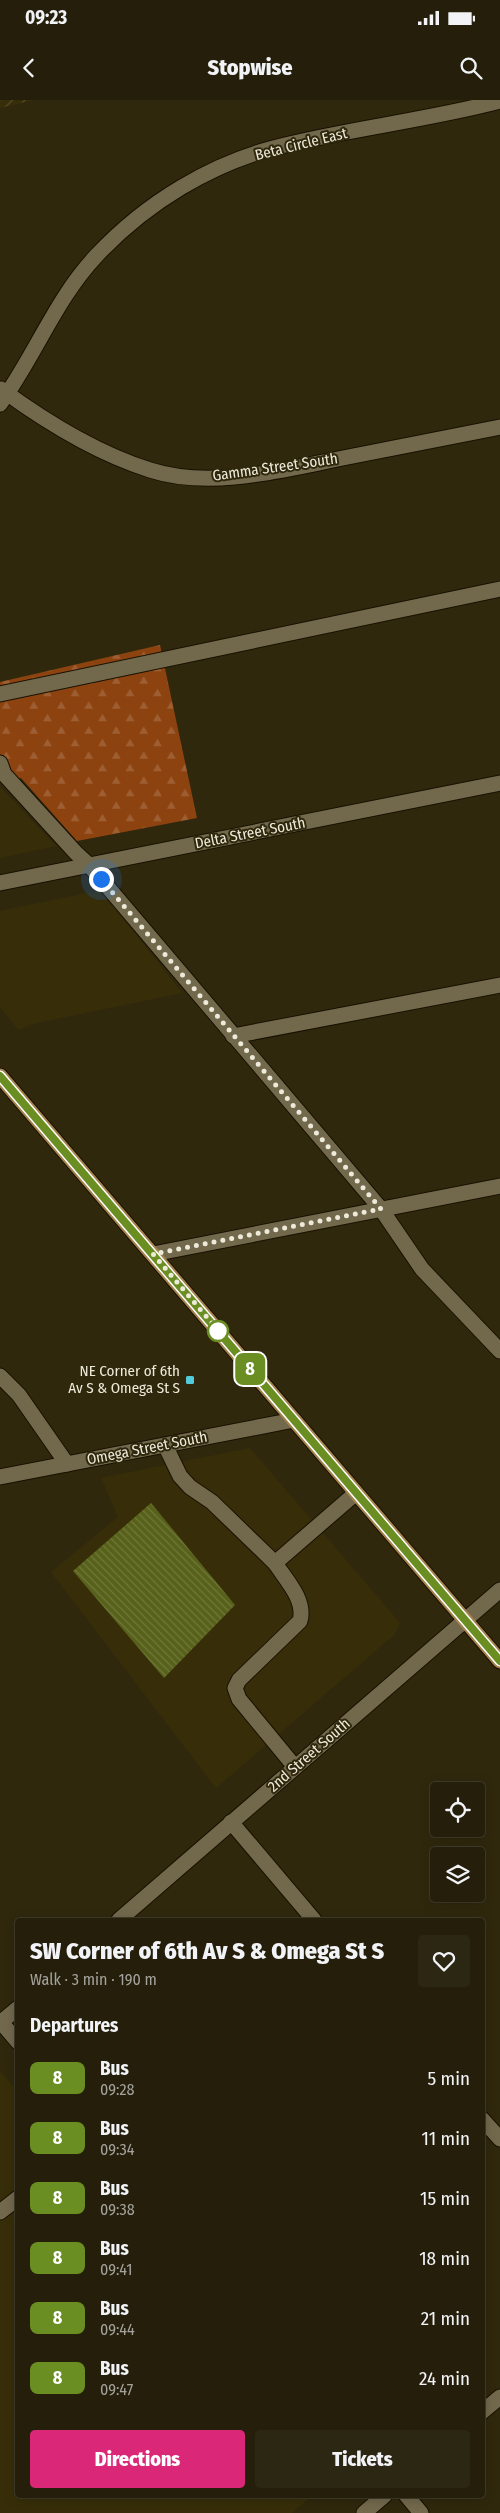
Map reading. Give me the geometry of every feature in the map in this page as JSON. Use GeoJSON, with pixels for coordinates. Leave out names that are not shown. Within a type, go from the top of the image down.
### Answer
{"type":"FeatureCollection","features":[{"type":"Feature","properties":{"kind":"main road"},"geometry":{"type":"LineString","coordinates":[[2,1082],[153,1254],[500,1661]]}},
{"type":"Feature","properties":{"kind":"street","name":"Beta Circle East"},"geometry":{"type":"LineString","coordinates":[[2,396],[69,291],[96,256],[131,223],[168,196],[210,172],[280,146],[500,101]]}},
{"type":"Feature","properties":{"kind":"street","name":"Gamma Street South"},"geometry":{"type":"LineString","coordinates":[[2,396],[94,447],[150,470],[185,477],[229,477],[303,465],[500,427]]}},
{"type":"Feature","properties":{"kind":"street"},"geometry":{"type":"LineString","coordinates":[[0,694],[500,589]]}},
{"type":"Feature","properties":{"kind":"street"},"geometry":{"type":"LineString","coordinates":[[0,763],[4,774],[89,865],[381,1209],[422,1269],[500,1351]]}},
{"type":"Feature","properties":{"kind":"street","name":"Delta Street South"},"geometry":{"type":"LineString","coordinates":[[0,883],[500,783]]}},
{"type":"Feature","properties":{"kind":"street"},"geometry":{"type":"LineString","coordinates":[[233,1036],[500,985]]}},
{"type":"Feature","properties":{"kind":"street"},"geometry":{"type":"LineString","coordinates":[[153,1254],[500,1186]]}},
{"type":"Feature","properties":{"kind":"street"},"geometry":{"type":"LineString","coordinates":[[0,1376],[19,1395],[67,1464]]}},
{"type":"Feature","properties":{"kind":"street","name":"Omega Street South"},"geometry":{"type":"LineString","coordinates":[[0,1477],[294,1420]]}},
{"type":"Feature","properties":{"kind":"street"},"geometry":{"type":"LineString","coordinates":[[165,1445],[180,1476],[190,1487],[212,1502],[275,1563],[300,1602],[303,1611],[300,1621],[239,1680],[235,1688],[239,1699],[295,1767]]}},
{"type":"Feature","properties":{"kind":"street"},"geometry":{"type":"LineString","coordinates":[[275,1563],[356,1493]]}},
{"type":"Feature","properties":{"kind":"street","name":"2nd Street South"},"geometry":{"type":"LineString","coordinates":[[121,1918],[500,1590]]}},
{"type":"Feature","properties":{"kind":"street"},"geometry":{"type":"LineString","coordinates":[[231,1822],[312,1918]]}},
{"type":"Feature","properties":{"kind":"street"},"geometry":{"type":"LineString","coordinates":[[15,2010],[0,2022],[15,2039]]}},
{"type":"Feature","properties":{"kind":"street"},"geometry":{"type":"LineString","coordinates":[[485,2122],[500,2139]]}},
{"type":"Feature","properties":{"kind":"street"},"geometry":{"type":"LineString","coordinates":[[0,2212],[15,2200]]}},
{"type":"Feature","properties":{"kind":"street"},"geometry":{"type":"LineString","coordinates":[[485,2410],[500,2397]]}},
{"type":"Feature","properties":{"kind":"street"},"geometry":{"type":"LineString","coordinates":[[364,2513],[382,2498]]}},
{"type":"Feature","properties":{"kind":"street"},"geometry":{"type":"LineString","coordinates":[[409,2498],[422,2513]]}},
{"type":"Feature","properties":{"kind":"shaded area"},"geometry":{"type":"Polygon","coordinates":[[[0,100],[34,100],[0,108],[0,100]]]}},
{"type":"Feature","properties":{"kind":"shaded area"},"geometry":{"type":"Polygon","coordinates":[[[0,787],[56,846],[0,858],[0,787]]]}},
{"type":"Feature","properties":{"kind":"shaded area"},"geometry":{"type":"Polygon","coordinates":[[[101,890],[182,993],[32,1024],[19,1030],[0,1007],[0,911],[101,890]]]}},
{"type":"Feature","properties":{"kind":"shaded area"},"geometry":{"type":"Polygon","coordinates":[[[250,1448],[400,1623],[394,1635],[216,1788],[51,1572],[118,1517],[101,1478],[250,1448]]]}},
{"type":"Feature","properties":{"kind":"shaded area"},"geometry":{"type":"Polygon","coordinates":[[[0,2071],[15,2088],[15,2498],[310,2498],[292,2513],[0,2513],[0,2071]]]}},
{"type":"Feature","properties":{"kind":"green space"},"geometry":{"type":"Polygon","coordinates":[[[160,645],[197,818],[77,841],[21,778],[0,782],[0,682],[160,645]]]}},
{"type":"Feature","properties":{"kind":"building"},"geometry":{"type":"Polygon","coordinates":[[[151,1503],[235,1605],[164,1678],[73,1571],[151,1503]]]}},
{"type":"Feature","properties":{"kind":"bus line","name":"8"},"geometry":{"type":"LineString","coordinates":[[0,1076],[500,1661]]}},
{"type":"Feature","properties":{"kind":"place","name":"NE Corner of 6th Av S & Omega St S"},"geometry":{"type":"Point","coordinates":[190,1380]}},
{"type":"Feature","properties":{"kind":"route"},"geometry":{"type":"LineString","coordinates":[[101,879],[381,1209],[153,1254],[223,1336],[218,1331]]}}]}
